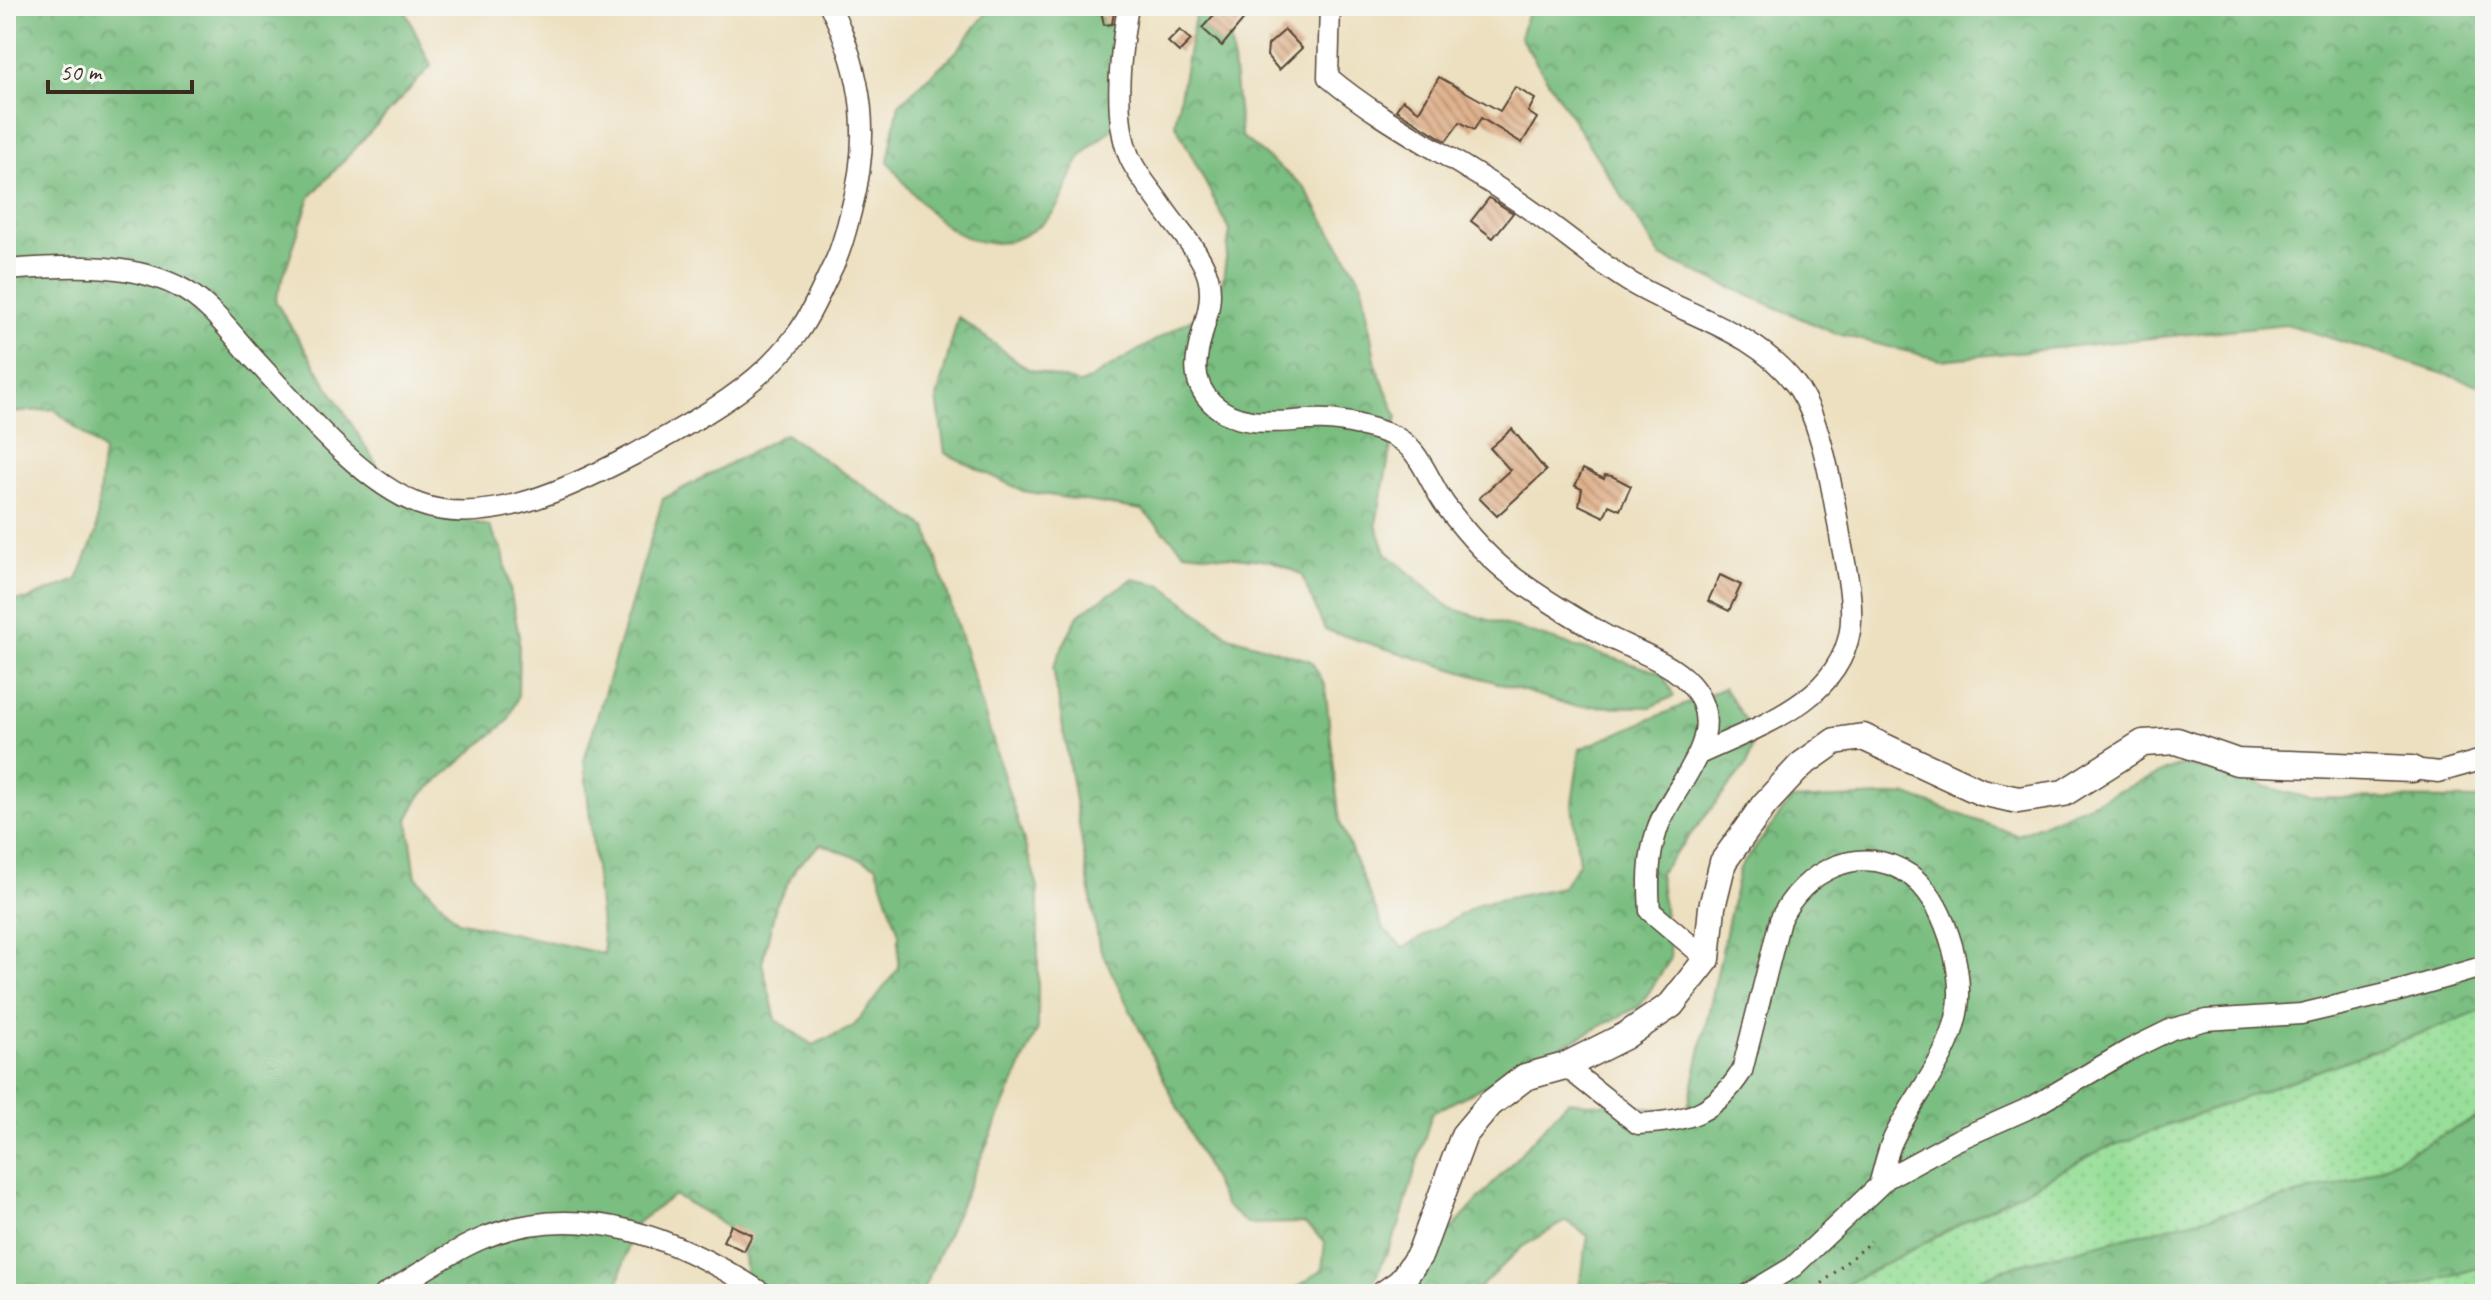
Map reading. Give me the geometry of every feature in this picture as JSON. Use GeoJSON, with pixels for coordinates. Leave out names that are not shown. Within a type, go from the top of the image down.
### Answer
{"type":"FeatureCollection","features":[{"type":"Feature","properties":{"kind":"street"},"geometry":{"type":"LineString","coordinates":[[6,270],[105,269],[146,275],[178,286],[203,304],[324,434],[367,472],[418,504],[451,512],[474,511],[533,498],[611,466],[697,420],[755,380],[798,333],[840,253],[862,168],[863,122],[855,70],[830,6]]}},
{"type":"Feature","properties":{"kind":"street"},"geometry":{"type":"LineString","coordinates":[[1128,6],[1120,71],[1120,101],[1129,155],[1195,251],[1208,277],[1210,296],[1194,363],[1203,391],[1229,416],[1259,422],[1329,420],[1392,434],[1415,452],[1444,503],[1478,545],[1515,578],[1603,634],[1653,656],[1680,677],[1701,700],[1707,720],[1697,755],[1658,827],[1647,871],[1650,911],[1707,959]]}},
{"type":"Feature","properties":{"kind":"street"},"geometry":{"type":"LineString","coordinates":[[1330,6],[1328,77],[1364,107],[1511,196],[1628,280],[1723,326],[1748,342],[1797,386],[1827,462],[1849,588],[1850,631],[1839,663],[1801,704],[1761,728],[1697,755]]}},
{"type":"Feature","properties":{"kind":"street"},"geometry":{"type":"LineString","coordinates":[[1384,1294],[1401,1282],[1420,1254],[1464,1135],[1490,1104],[1525,1077],[1565,1066],[1625,1036],[1671,1005],[1707,959],[1712,907],[1723,862],[1764,805],[1801,765],[1835,741],[1863,737],[1981,792],[2018,800],[2064,793],[2143,743],[2177,741],[2237,762],[2439,772],[2485,759]]}},
{"type":"Feature","properties":{"kind":"street"},"geometry":{"type":"LineString","coordinates":[[1565,1066],[1638,1124],[1677,1122],[1707,1110],[1729,1092],[1742,1071],[1780,920],[1789,902],[1811,879],[1841,863],[1872,861],[1910,875],[1930,898],[1946,927],[1956,957],[1958,1008],[1941,1061],[1891,1144],[1879,1185]]}},
{"type":"Feature","properties":{"kind":"street"},"geometry":{"type":"LineString","coordinates":[[1748,1294],[1793,1267],[1879,1185],[1957,1140],[2034,1106],[2129,1050],[2172,1029],[2206,1020],[2301,1014],[2485,966]]}},
{"type":"Feature","properties":{"kind":"street"},"geometry":{"type":"LineString","coordinates":[[385,1294],[442,1258],[483,1238],[532,1224],[603,1222],[650,1235],[764,1294]]}},
{"type":"Feature","properties":{"kind":"path"},"geometry":{"type":"LineString","coordinates":[[1810,1294],[1871,1241]]}},
{"type":"Feature","properties":{"kind":"green space"},"geometry":{"type":"Polygon","coordinates":[[[6,6],[403,6],[431,66],[310,197],[275,301],[400,502],[489,526],[503,552],[519,637],[518,696],[508,721],[421,795],[408,819],[416,877],[458,921],[604,954],[584,760],[663,499],[785,434],[927,528],[1038,887],[1038,1028],[921,1294],[741,1294],[745,1274],[739,1243],[719,1222],[674,1195],[633,1226],[616,1294],[6,1294],[6,600],[26,600],[77,580],[96,533],[103,451],[54,409],[6,413],[6,6]],[[821,844],[796,867],[776,905],[762,963],[776,1020],[813,1045],[853,1027],[898,969],[899,934],[876,865],[821,844]]]}},
{"type":"Feature","properties":{"kind":"green space"},"geometry":{"type":"Polygon","coordinates":[[[992,6],[1082,6],[1123,32],[1124,118],[1082,156],[1058,205],[1046,220],[1022,236],[999,243],[977,241],[937,219],[888,161],[899,104],[955,53],[992,6]]]}},
{"type":"Feature","properties":{"kind":"green space"},"geometry":{"type":"Polygon","coordinates":[[[1197,6],[1227,6],[1241,136],[1304,187],[1362,282],[1376,366],[1397,416],[1376,524],[1386,553],[1450,608],[1662,673],[1674,696],[1651,707],[1573,706],[1325,630],[1301,574],[1272,561],[1185,552],[1142,510],[1023,491],[945,453],[937,398],[958,317],[1028,369],[1081,384],[1205,311],[1222,286],[1230,231],[1175,123],[1197,6]]]}},
{"type":"Feature","properties":{"kind":"green space"},"geometry":{"type":"Polygon","coordinates":[[[1530,6],[2485,6],[2485,387],[2286,324],[1941,360],[1834,333],[1661,257],[1520,37],[1530,6]]]}},
{"type":"Feature","properties":{"kind":"green space"},"geometry":{"type":"Polygon","coordinates":[[[1132,579],[1162,585],[1229,636],[1311,661],[1325,685],[1340,823],[1383,928],[1403,948],[1479,904],[1562,887],[1579,863],[1572,804],[1580,749],[1724,688],[1755,735],[1748,763],[1659,874],[1671,958],[1640,1006],[1432,1113],[1399,1226],[1368,1294],[1287,1294],[1322,1270],[1325,1242],[1304,1223],[1247,1224],[1225,1205],[1099,946],[1053,667],[1078,615],[1132,579]]]}},
{"type":"Feature","properties":{"kind":"green space"},"geometry":{"type":"Polygon","coordinates":[[[2182,764],[2308,798],[2485,799],[2485,1010],[2101,1150],[1828,1294],[1578,1294],[1588,1236],[1566,1221],[1522,1247],[1473,1294],[1393,1294],[1568,1101],[1687,1112],[1740,868],[1791,800],[1907,795],[2017,835],[2182,764]]]}},
{"type":"Feature","properties":{"kind":"green space"},"geometry":{"type":"Polygon","coordinates":[[[2485,896],[2485,1294],[1624,1294],[2485,896]]]}},
{"type":"Feature","properties":{"kind":"green space"},"geometry":{"type":"Polygon","coordinates":[[[2485,1113],[2485,1266],[2387,1294],[1956,1294],[1965,1284],[2016,1265],[2356,1180],[2485,1113]]]}},
{"type":"Feature","properties":{"kind":"green space"},"geometry":{"type":"Polygon","coordinates":[[[1085,1283],[1127,1294],[1050,1294],[1055,1287],[1085,1283]]]}},
{"type":"Feature","properties":{"kind":"building"},"geometry":{"type":"Polygon","coordinates":[[[1100,6],[1115,6],[1112,24],[1104,25],[1100,6]]]}},
{"type":"Feature","properties":{"kind":"building"},"geometry":{"type":"Polygon","coordinates":[[[1222,6],[1255,6],[1222,46],[1202,28],[1222,6]]]}},
{"type":"Feature","properties":{"kind":"building"},"geometry":{"type":"Polygon","coordinates":[[[1180,30],[1191,40],[1179,52],[1168,42],[1180,30]]]}},
{"type":"Feature","properties":{"kind":"building"},"geometry":{"type":"Polygon","coordinates":[[[1285,30],[1302,48],[1279,70],[1267,56],[1268,45],[1285,30]]]}},
{"type":"Feature","properties":{"kind":"building"},"geometry":{"type":"Polygon","coordinates":[[[1439,77],[1500,111],[1515,87],[1535,99],[1528,112],[1537,118],[1522,143],[1481,118],[1474,130],[1460,122],[1446,141],[1396,110],[1403,100],[1419,111],[1439,77]]]}},
{"type":"Feature","properties":{"kind":"building"},"geometry":{"type":"Polygon","coordinates":[[[1489,198],[1513,213],[1493,238],[1471,221],[1489,198]]]}},
{"type":"Feature","properties":{"kind":"building"},"geometry":{"type":"Polygon","coordinates":[[[1512,429],[1546,471],[1497,516],[1479,498],[1510,470],[1490,448],[1512,429]]]}},
{"type":"Feature","properties":{"kind":"building"},"geometry":{"type":"Polygon","coordinates":[[[1583,469],[1604,479],[1605,475],[1612,476],[1631,486],[1620,510],[1609,505],[1604,517],[1579,505],[1582,489],[1575,486],[1583,469]]]}},
{"type":"Feature","properties":{"kind":"building"},"geometry":{"type":"Polygon","coordinates":[[[1720,575],[1741,585],[1729,611],[1708,601],[1720,575]]]}},
{"type":"Feature","properties":{"kind":"building"},"geometry":{"type":"Polygon","coordinates":[[[731,1225],[752,1235],[744,1251],[723,1241],[731,1225]]]}}]}
